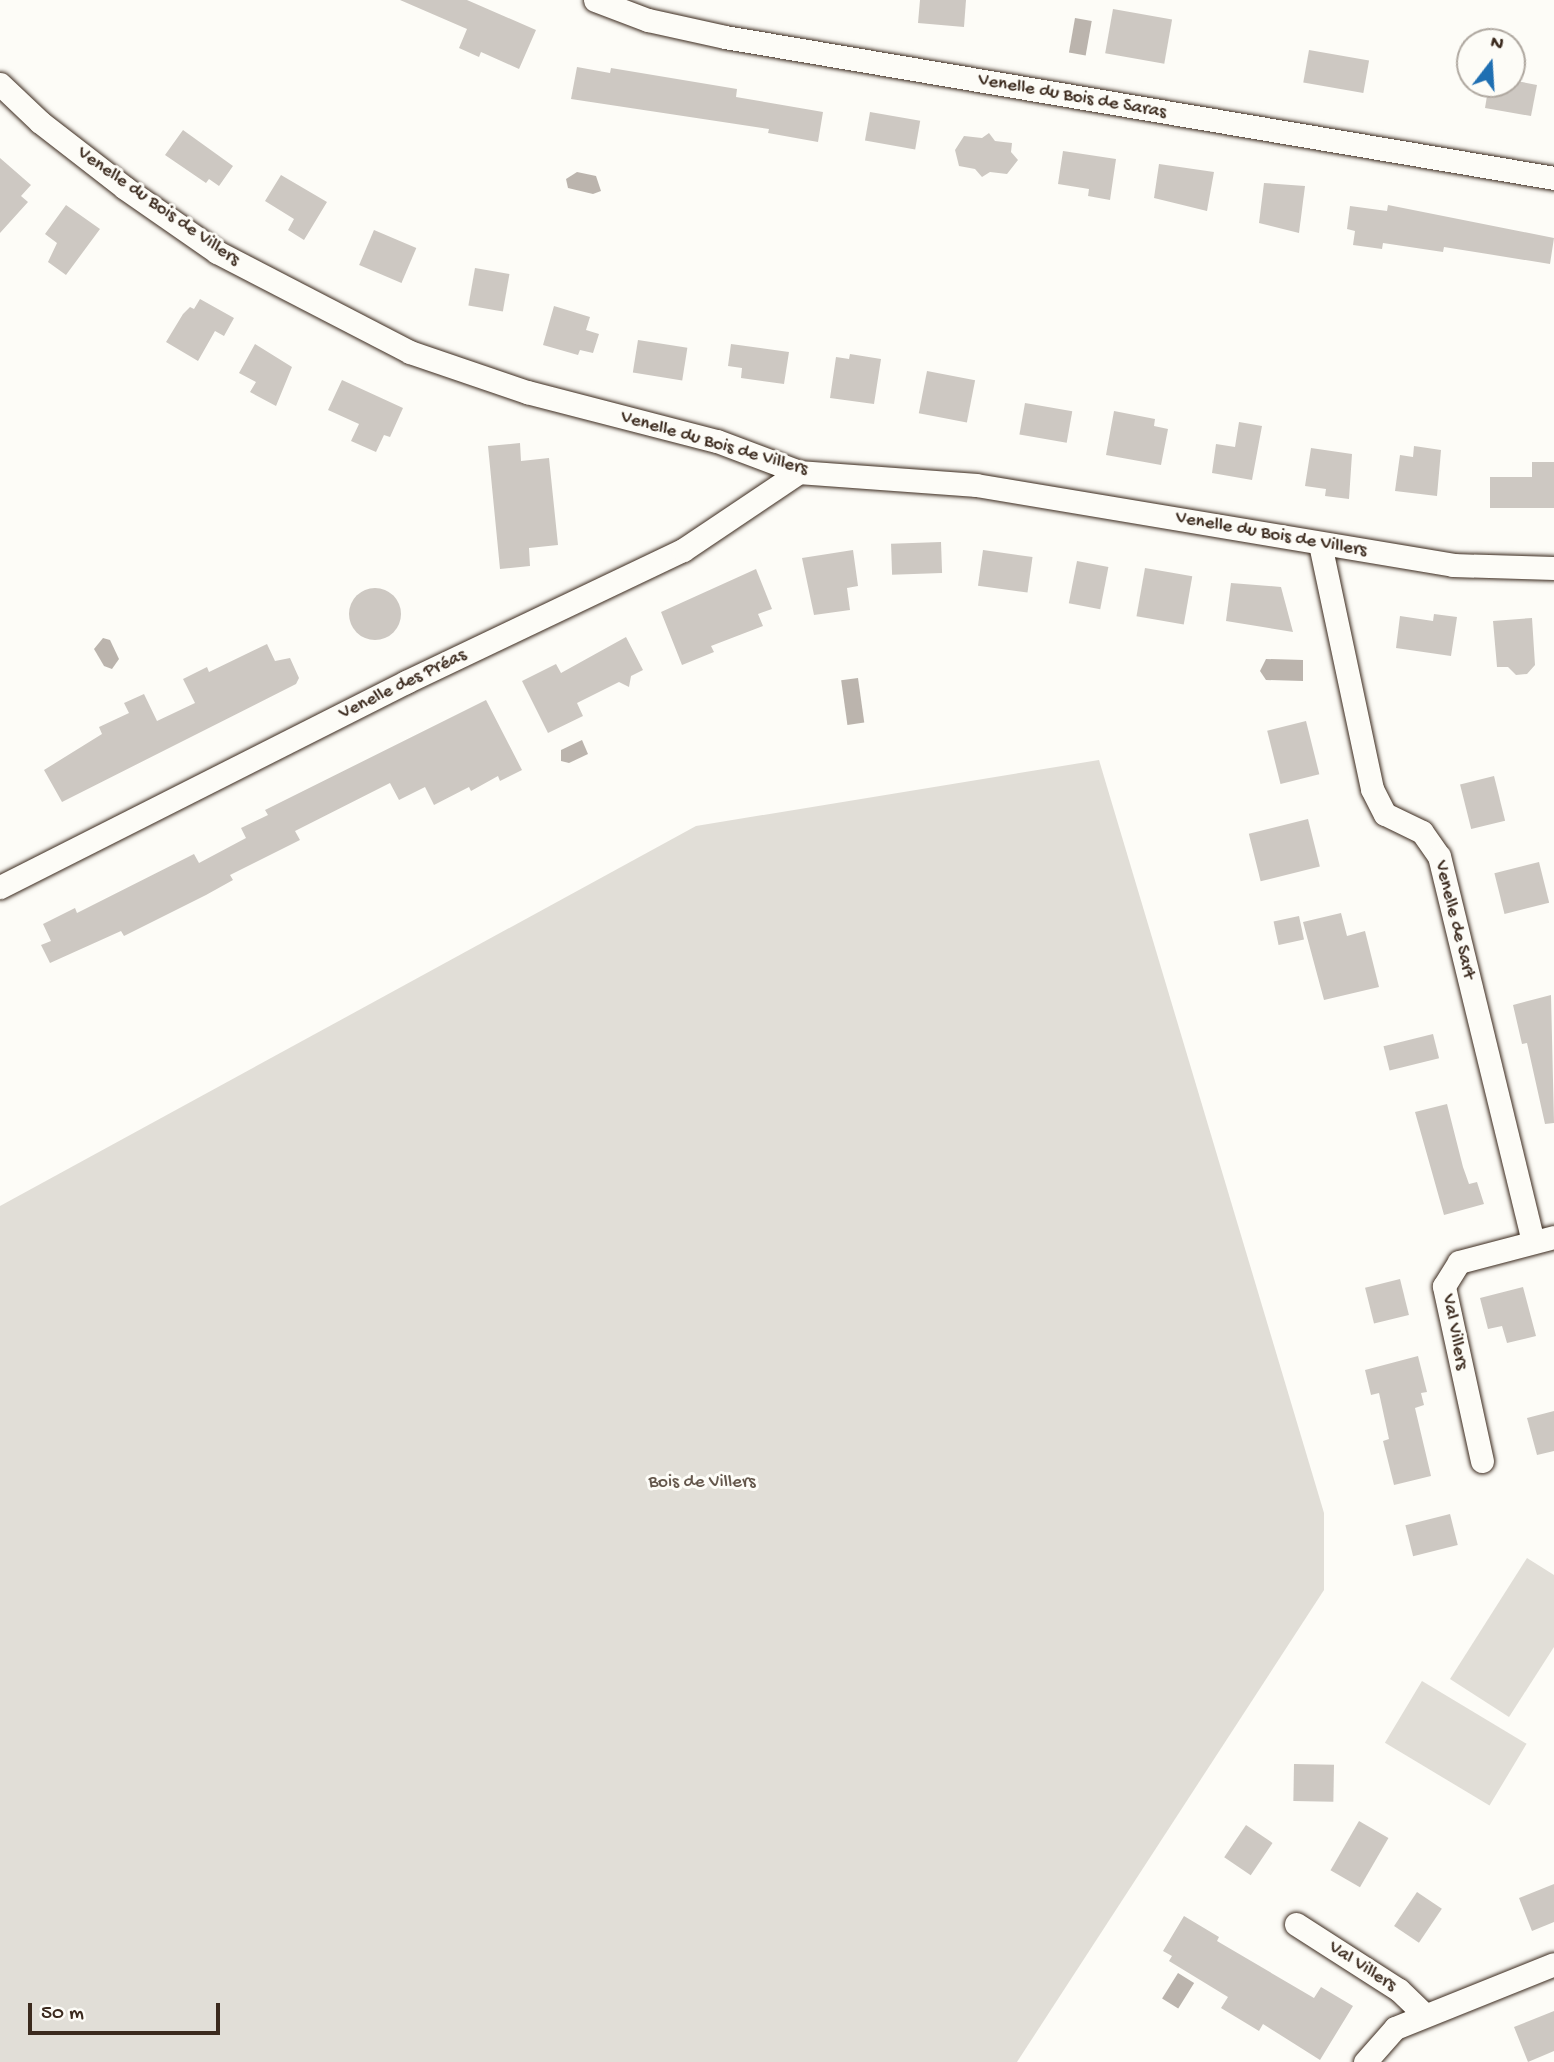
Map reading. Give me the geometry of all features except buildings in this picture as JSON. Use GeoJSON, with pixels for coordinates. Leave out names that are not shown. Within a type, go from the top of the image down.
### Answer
{"type":"FeatureCollection","features":[{"type":"Feature","properties":{"kind":"street","name":"Venelle du Bois de Saras"},"geometry":{"type":"LineString","coordinates":[[594,0],[648,20],[725,37],[1554,178]]}},
{"type":"Feature","properties":{"kind":"street","name":"Venelle du Bois de Villers"},"geometry":{"type":"LineString","coordinates":[[0,84],[40,122],[125,188],[216,252],[309,303],[410,352],[501,383],[717,442],[799,472],[976,485],[1453,565],[1554,568]]}},
{"type":"Feature","properties":{"kind":"street","name":"Venelle des Préas"},"geometry":{"type":"LineString","coordinates":[[0,887],[406,682],[683,550],[799,472]]}},
{"type":"Feature","properties":{"kind":"street","name":"Venelle de Sart"},"geometry":{"type":"LineString","coordinates":[[1320,544],[1372,789],[1385,814],[1422,832],[1439,856],[1544,1240]]}},
{"type":"Feature","properties":{"kind":"street","name":"Val Villers"},"geometry":{"type":"LineString","coordinates":[[1482,1461],[1444,1286],[1459,1262],[1544,1240]]}},
{"type":"Feature","properties":{"kind":"street","name":"Val Villers"},"geometry":{"type":"LineString","coordinates":[[1296,1924],[1399,1990],[1425,2015]]}},
{"type":"Feature","properties":{"kind":"street"},"geometry":{"type":"LineString","coordinates":[[1365,2062],[1395,2028],[1554,1964]]}},
{"type":"Feature","properties":{"kind":"green space","name":"Bois de Villers"},"geometry":{"type":"Polygon","coordinates":[[[1099,760],[1324,1513],[1324,1590],[1017,2062],[0,2062],[0,1206],[696,826],[1099,760]]]}},
{"type":"Feature","properties":{"kind":"green space"},"geometry":{"type":"Polygon","coordinates":[[[1527,1558],[1554,1575],[1554,1647],[1509,1717],[1450,1679],[1527,1558]]]}},
{"type":"Feature","properties":{"kind":"green space"},"geometry":{"type":"Polygon","coordinates":[[[1422,1681],[1527,1744],[1489,1806],[1385,1743],[1422,1681]]]}},
{"type":"Feature","properties":{"kind":"shaded area"},"geometry":{"type":"Polygon","coordinates":[[[1075,18],[1092,21],[1086,55],[1069,52],[1075,18]]]}},
{"type":"Feature","properties":{"kind":"shaded area"},"geometry":{"type":"Polygon","coordinates":[[[577,172],[596,176],[601,191],[593,194],[568,188],[566,179],[577,172]]]}},
{"type":"Feature","properties":{"kind":"shaded area"},"geometry":{"type":"Polygon","coordinates":[[[103,638],[110,640],[119,659],[112,669],[104,666],[94,649],[103,638]]]}},
{"type":"Feature","properties":{"kind":"shaded area"},"geometry":{"type":"Polygon","coordinates":[[[1266,659],[1303,660],[1303,681],[1266,680],[1260,671],[1266,659]]]}},
{"type":"Feature","properties":{"kind":"shaded area"},"geometry":{"type":"Polygon","coordinates":[[[858,678],[864,723],[847,725],[841,680],[858,678]]]}},
{"type":"Feature","properties":{"kind":"shaded area"},"geometry":{"type":"Polygon","coordinates":[[[582,740],[588,754],[569,763],[561,761],[561,750],[582,740]]]}},
{"type":"Feature","properties":{"kind":"shaded area"},"geometry":{"type":"Polygon","coordinates":[[[1178,1973],[1194,1983],[1178,2009],[1162,1998],[1178,1973]]]}}]}
